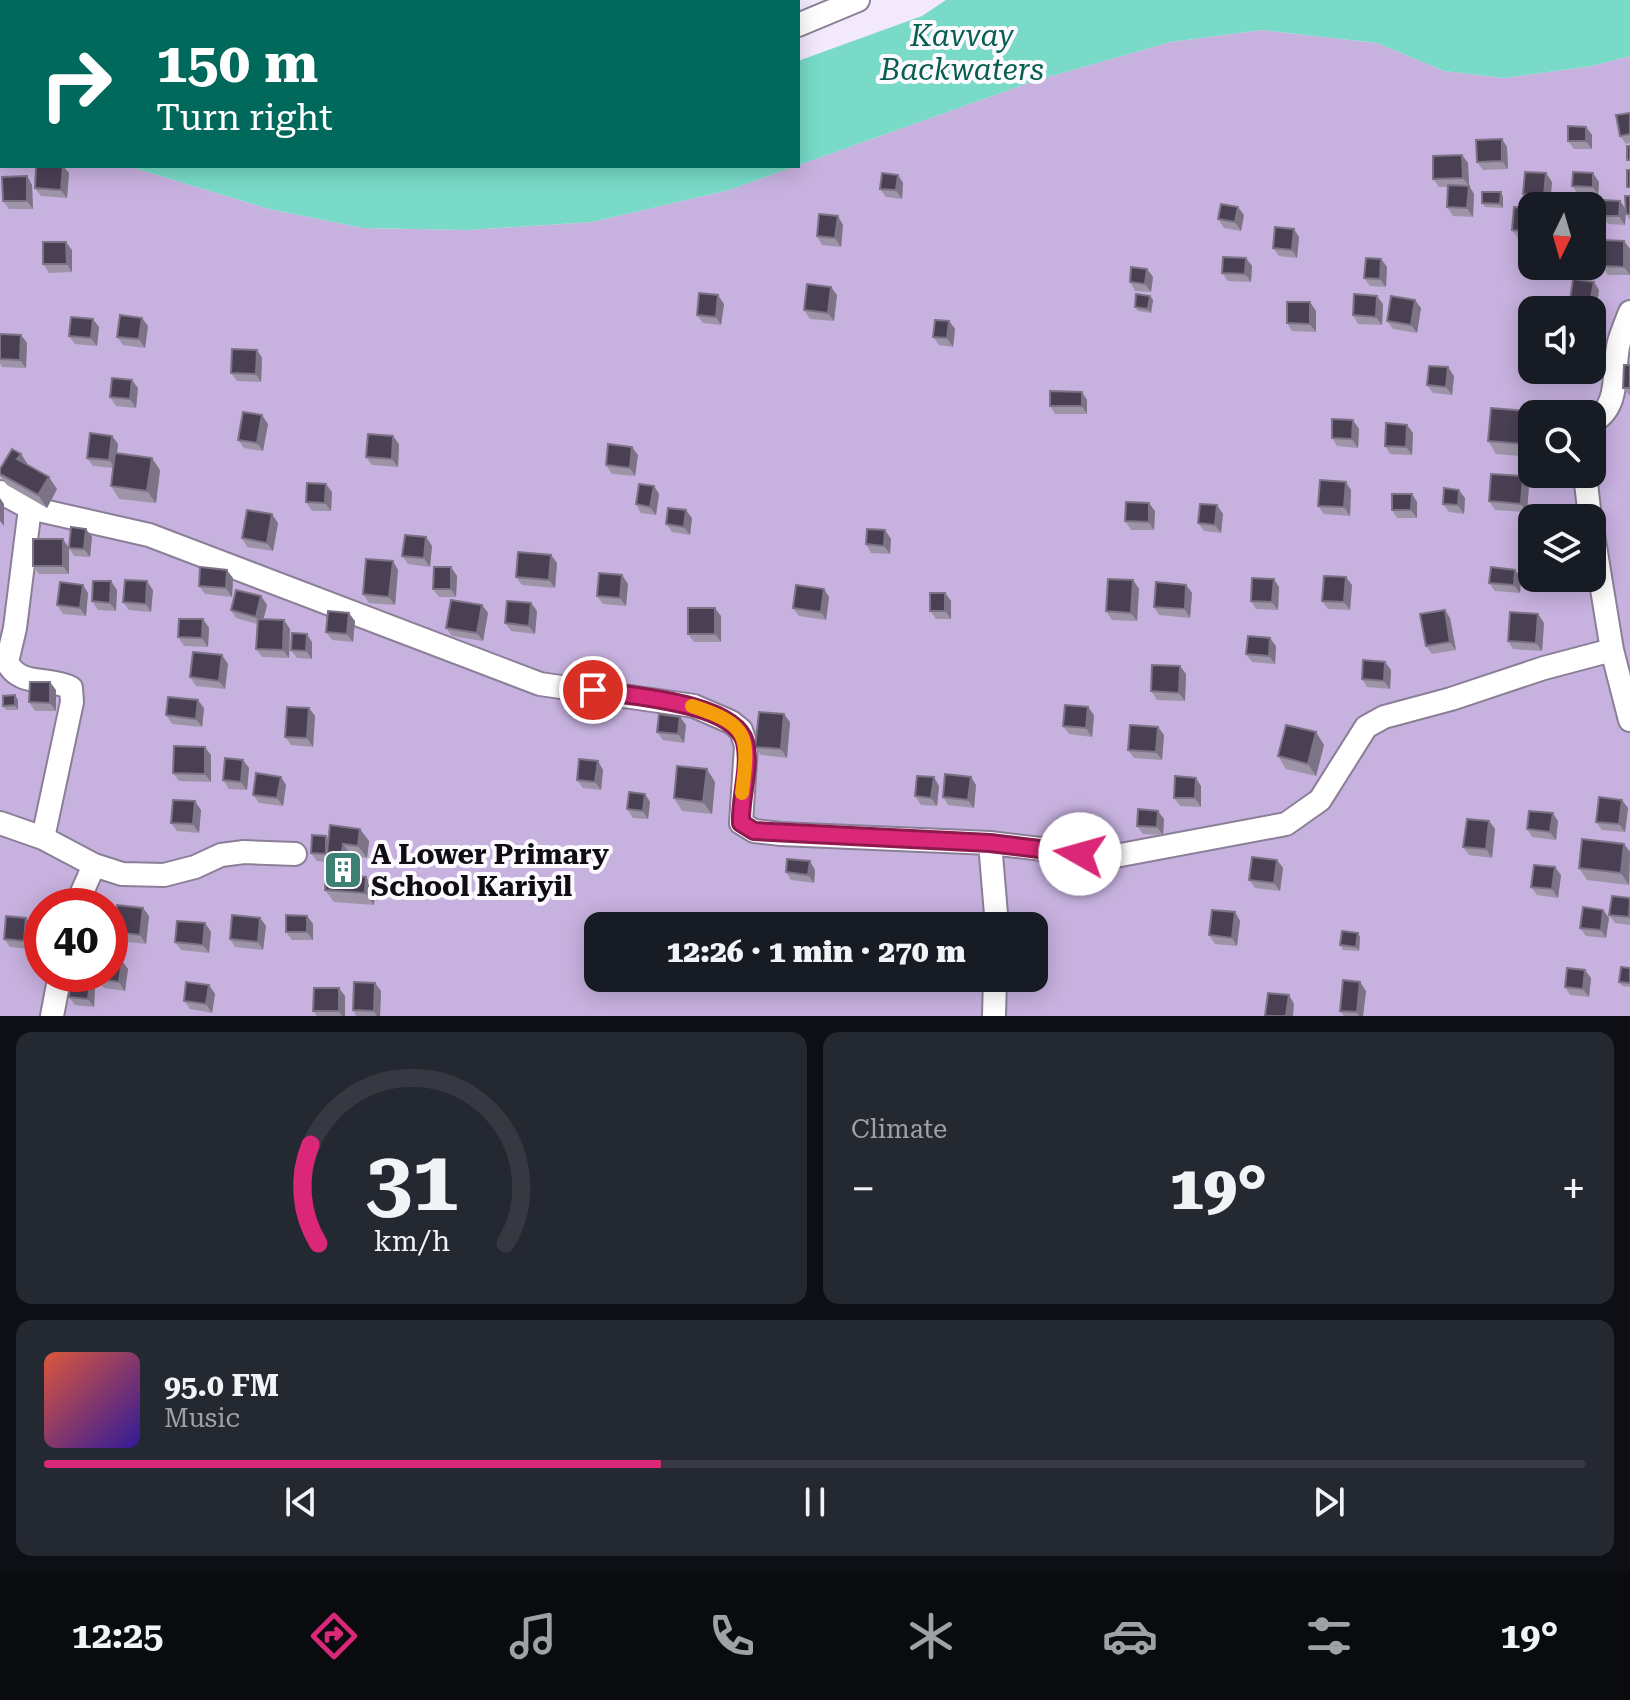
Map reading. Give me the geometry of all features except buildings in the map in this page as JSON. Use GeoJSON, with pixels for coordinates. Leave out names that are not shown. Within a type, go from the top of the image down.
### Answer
{"type":"FeatureCollection","features":[{"type":"Feature","properties":{"kind":"street"},"geometry":{"type":"LineString","coordinates":[[800,24],[858,0]]}},
{"type":"Feature","properties":{"kind":"street"},"geometry":{"type":"LineString","coordinates":[[1606,409],[1615,388],[1618,344],[1630,312]]}},
{"type":"Feature","properties":{"kind":"street"},"geometry":{"type":"LineString","coordinates":[[0,492],[30,508],[149,535],[540,684],[694,706],[731,722],[741,730],[746,746],[741,823],[754,831],[990,843],[1110,857],[1286,824],[1320,800],[1366,727],[1384,717],[1612,650]]}},
{"type":"Feature","properties":{"kind":"street"},"geometry":{"type":"LineString","coordinates":[[30,508],[15,628],[7,662],[12,672],[25,679],[60,681],[71,688],[72,702],[43,838]]}},
{"type":"Feature","properties":{"kind":"street"},"geometry":{"type":"LineString","coordinates":[[1602,592],[1612,650],[1630,720]]}},
{"type":"Feature","properties":{"kind":"street"},"geometry":{"type":"LineString","coordinates":[[0,823],[43,838],[94,865],[122,874],[164,875],[195,867],[221,855],[244,852],[295,854]]}},
{"type":"Feature","properties":{"kind":"street"},"geometry":{"type":"LineString","coordinates":[[990,843],[996,912]]}},
{"type":"Feature","properties":{"kind":"street"},"geometry":{"type":"LineString","coordinates":[[84,888],[94,865]]}},
{"type":"Feature","properties":{"kind":"street"},"geometry":{"type":"LineString","coordinates":[[52,1016],[57,992]]}},
{"type":"Feature","properties":{"kind":"street"},"geometry":{"type":"LineString","coordinates":[[994,1016],[995,992]]}},
{"type":"Feature","properties":{"kind":"shaded area"},"geometry":{"type":"Polygon","coordinates":[[[1262,30],[1377,43],[1444,71],[1504,78],[1592,66],[1630,56],[1630,1016],[0,1016],[0,168],[135,168],[269,209],[363,228],[467,230],[592,222],[729,190],[791,168],[800,168],[800,165],[1034,81],[1171,42],[1262,30]]]}},
{"type":"Feature","properties":{"kind":"water","name":"Kavvay Backwaters"},"geometry":{"type":"Polygon","coordinates":[[[946,0],[1630,0],[1630,56],[1592,66],[1504,78],[1444,71],[1377,43],[1262,30],[1171,42],[1034,81],[800,164],[800,60],[922,16],[946,0]]]}},
{"type":"Feature","properties":{"kind":"water"},"geometry":{"type":"Polygon","coordinates":[[[135,168],[790,168],[729,190],[592,222],[467,230],[363,228],[269,209],[135,168]]]}},
{"type":"Feature","properties":{"kind":"slow traffic"},"geometry":{"type":"LineString","coordinates":[[692,706],[731,722],[741,730],[746,746],[742,793]]}},
{"type":"Feature","properties":{"kind":"place","name":"A Lower Primary School Kariyil"},"geometry":{"type":"Point","coordinates":[343,870]}},
{"type":"Feature","properties":{"kind":"route"},"geometry":{"type":"LineString","coordinates":[[593,690],[694,706],[731,722],[741,730],[746,746],[741,823],[754,831],[990,843],[1080,854]]}}]}
